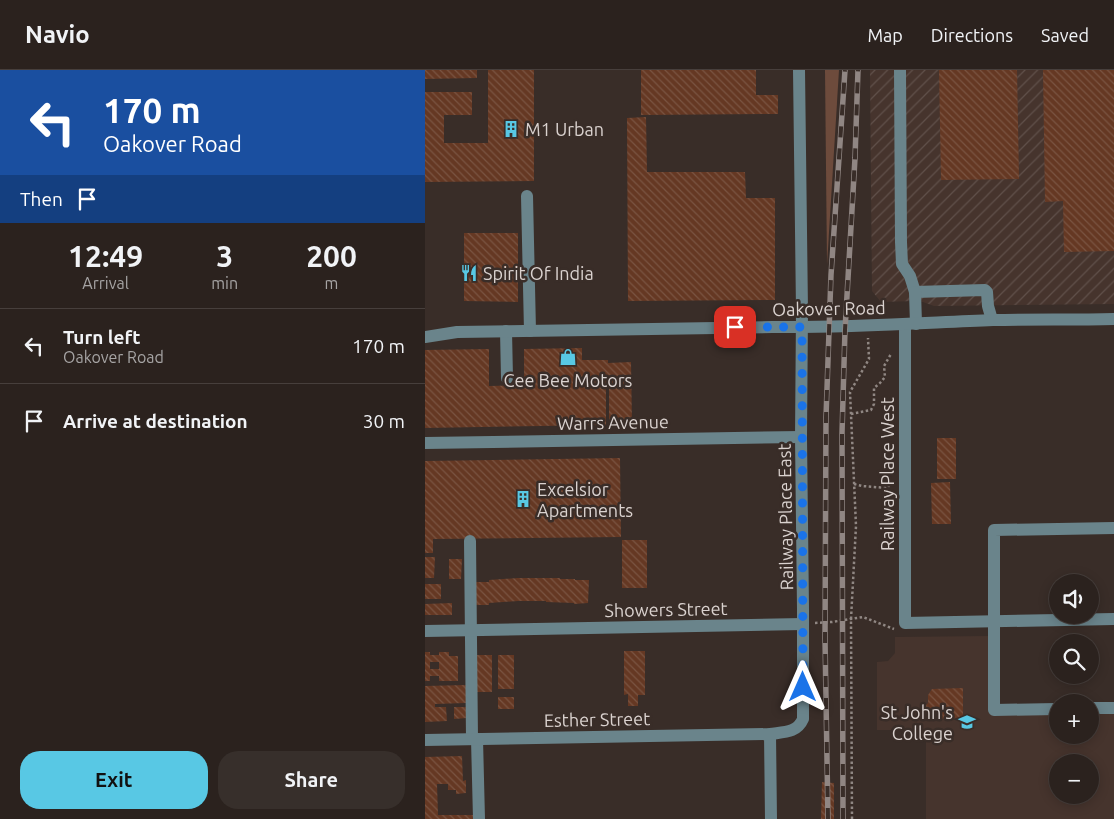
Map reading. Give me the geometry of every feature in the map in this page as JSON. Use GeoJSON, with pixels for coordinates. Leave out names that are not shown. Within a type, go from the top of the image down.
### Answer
{"type":"FeatureCollection","features":[{"type":"Feature","properties":{"kind":"street","name":"Railway Place East"},"geometry":{"type":"LineString","coordinates":[[770,734],[793,731],[801,724],[803,719],[799,70]]}},
{"type":"Feature","properties":{"kind":"street"},"geometry":{"type":"LineString","coordinates":[[900,70],[901,261],[912,281],[915,292],[985,290],[993,320]]}},
{"type":"Feature","properties":{"kind":"street"},"geometry":{"type":"LineString","coordinates":[[527,196],[530,331]]}},
{"type":"Feature","properties":{"kind":"street","name":"Railway Place West"},"geometry":{"type":"LineString","coordinates":[[901,627],[910,324],[915,292]]}},
{"type":"Feature","properties":{"kind":"street","name":"Oakover Road"},"geometry":{"type":"LineString","coordinates":[[425,337],[457,332],[868,326],[993,320],[1114,319]]}},
{"type":"Feature","properties":{"kind":"street"},"geometry":{"type":"LineString","coordinates":[[506,331],[507,378]]}},
{"type":"Feature","properties":{"kind":"street","name":"Warrs Avenue"},"geometry":{"type":"LineString","coordinates":[[425,443],[801,437]]}},
{"type":"Feature","properties":{"kind":"street"},"geometry":{"type":"LineString","coordinates":[[1049,709],[994,710],[994,530],[1114,528]]}},
{"type":"Feature","properties":{"kind":"street"},"geometry":{"type":"LineString","coordinates":[[469,541],[479,819]]}},
{"type":"Feature","properties":{"kind":"street"},"geometry":{"type":"LineString","coordinates":[[901,627],[994,621],[1114,619]]}},
{"type":"Feature","properties":{"kind":"street","name":"Showers Street"},"geometry":{"type":"LineString","coordinates":[[425,631],[803,624]]}},
{"type":"Feature","properties":{"kind":"street"},"geometry":{"type":"LineString","coordinates":[[1099,708],[1114,708]]}},
{"type":"Feature","properties":{"kind":"street"},"geometry":{"type":"LineString","coordinates":[[770,734],[771,819]]}},
{"type":"Feature","properties":{"kind":"street","name":"Esther Street"},"geometry":{"type":"LineString","coordinates":[[425,740],[770,734]]}},
{"type":"Feature","properties":{"kind":"path"},"geometry":{"type":"LineString","coordinates":[[852,819],[851,619],[856,526],[850,392],[869,359],[868,326]]}},
{"type":"Feature","properties":{"kind":"path"},"geometry":{"type":"LineString","coordinates":[[851,414],[871,410],[874,404],[874,388],[885,377],[884,366],[892,353]]}},
{"type":"Feature","properties":{"kind":"path"},"geometry":{"type":"LineString","coordinates":[[854,484],[880,488]]}},
{"type":"Feature","properties":{"kind":"path"},"geometry":{"type":"LineString","coordinates":[[803,624],[863,617],[901,627]]}},
{"type":"Feature","properties":{"kind":"shaded area"},"geometry":{"type":"Polygon","coordinates":[[[825,70],[839,70],[827,265],[825,70]]]}},
{"type":"Feature","properties":{"kind":"shaded area"},"geometry":{"type":"Polygon","coordinates":[[[870,70],[1114,70],[1114,304],[934,306],[915,301],[881,302],[872,291],[870,70]]]}},
{"type":"Feature","properties":{"kind":"shaded area","name":"St John's College"},"geometry":{"type":"Polygon","coordinates":[[[988,636],[990,715],[1049,715],[1049,744],[1099,744],[1099,714],[1114,714],[1114,819],[926,819],[926,730],[877,730],[877,662],[888,661],[895,653],[895,637],[988,636]]]}},
{"type":"Feature","properties":{"kind":"building"},"geometry":{"type":"Polygon","coordinates":[[[425,70],[477,70],[477,78],[425,79],[425,70]]]}},
{"type":"Feature","properties":{"kind":"building","name":"M1 Urban"},"geometry":{"type":"Polygon","coordinates":[[[488,70],[534,70],[534,181],[425,182],[425,92],[472,92],[472,115],[444,115],[444,143],[488,143],[488,70]]]}},
{"type":"Feature","properties":{"kind":"building"},"geometry":{"type":"Polygon","coordinates":[[[641,70],[756,70],[756,95],[778,95],[778,114],[641,115],[641,70]]]}},
{"type":"Feature","properties":{"kind":"building"},"geometry":{"type":"Polygon","coordinates":[[[939,70],[1017,70],[1019,179],[941,180],[939,70]]]}},
{"type":"Feature","properties":{"kind":"building"},"geometry":{"type":"Polygon","coordinates":[[[1043,70],[1114,70],[1114,251],[1064,252],[1063,201],[1045,202],[1043,70]]]}},
{"type":"Feature","properties":{"kind":"building"},"geometry":{"type":"Polygon","coordinates":[[[646,117],[647,172],[745,172],[746,198],[775,198],[775,300],[628,301],[627,118],[646,117]]]}},
{"type":"Feature","properties":{"kind":"building"},"geometry":{"type":"Polygon","coordinates":[[[464,233],[518,233],[518,302],[464,301],[464,233]]]}},
{"type":"Feature","properties":{"kind":"building"},"geometry":{"type":"Polygon","coordinates":[[[582,348],[582,360],[608,360],[608,363],[631,362],[632,424],[609,425],[609,384],[606,384],[606,425],[425,428],[425,350],[489,349],[489,386],[524,385],[524,349],[582,348]]]}},
{"type":"Feature","properties":{"kind":"building"},"geometry":{"type":"Polygon","coordinates":[[[937,438],[956,438],[956,479],[937,479],[937,438]]]}},
{"type":"Feature","properties":{"kind":"building","name":"Excelsior Apartments"},"geometry":{"type":"Polygon","coordinates":[[[620,458],[621,537],[433,539],[433,553],[425,553],[425,461],[620,458]]]}},
{"type":"Feature","properties":{"kind":"building"},"geometry":{"type":"Polygon","coordinates":[[[950,482],[951,524],[932,524],[931,483],[950,482]]]}},
{"type":"Feature","properties":{"kind":"building"},"geometry":{"type":"Polygon","coordinates":[[[622,540],[647,540],[647,588],[622,588],[622,540]]]}},
{"type":"Feature","properties":{"kind":"building"},"geometry":{"type":"Polygon","coordinates":[[[425,557],[435,557],[434,578],[425,578],[425,557]]]}},
{"type":"Feature","properties":{"kind":"building"},"geometry":{"type":"Polygon","coordinates":[[[449,559],[462,559],[461,579],[449,579],[449,559]]]}},
{"type":"Feature","properties":{"kind":"building"},"geometry":{"type":"Polygon","coordinates":[[[518,578],[589,580],[588,603],[518,601],[475,605],[475,582],[518,578]]]}},
{"type":"Feature","properties":{"kind":"building"},"geometry":{"type":"Polygon","coordinates":[[[425,584],[441,584],[441,599],[425,599],[425,584]]]}},
{"type":"Feature","properties":{"kind":"building"},"geometry":{"type":"Polygon","coordinates":[[[452,603],[452,615],[425,615],[425,604],[452,603]]]}},
{"type":"Feature","properties":{"kind":"building"},"geometry":{"type":"Polygon","coordinates":[[[624,651],[645,651],[645,695],[638,695],[638,706],[628,706],[628,694],[624,695],[624,651]]]}},
{"type":"Feature","properties":{"kind":"building"},"geometry":{"type":"Polygon","coordinates":[[[425,652],[430,652],[430,655],[439,655],[439,652],[449,652],[449,656],[458,656],[458,681],[439,681],[439,676],[430,676],[430,681],[425,681],[425,652]],[[430,662],[430,669],[439,669],[439,662],[430,662]]]}},
{"type":"Feature","properties":{"kind":"building"},"geometry":{"type":"Polygon","coordinates":[[[476,655],[492,655],[492,692],[476,692],[476,655]]]}},
{"type":"Feature","properties":{"kind":"building"},"geometry":{"type":"Polygon","coordinates":[[[498,655],[514,655],[514,689],[498,689],[498,655]]]}},
{"type":"Feature","properties":{"kind":"building"},"geometry":{"type":"Polygon","coordinates":[[[466,685],[466,703],[435,704],[435,707],[446,707],[447,721],[425,722],[425,686],[466,685]]]}},
{"type":"Feature","properties":{"kind":"building"},"geometry":{"type":"Polygon","coordinates":[[[963,688],[963,718],[929,719],[925,713],[925,706],[928,703],[928,695],[932,689],[963,688]]]}},
{"type":"Feature","properties":{"kind":"building"},"geometry":{"type":"Polygon","coordinates":[[[498,697],[514,697],[514,709],[498,709],[498,697]]]}},
{"type":"Feature","properties":{"kind":"building"},"geometry":{"type":"Polygon","coordinates":[[[454,707],[467,707],[467,718],[454,719],[454,707]]]}},
{"type":"Feature","properties":{"kind":"building"},"geometry":{"type":"Polygon","coordinates":[[[462,756],[463,781],[466,780],[466,793],[456,794],[456,790],[448,790],[448,784],[437,784],[438,815],[473,815],[473,819],[425,819],[425,757],[462,756]]]}},
{"type":"Feature","properties":{"kind":"building"},"geometry":{"type":"Polygon","coordinates":[[[822,782],[834,783],[834,819],[821,819],[822,782]]]}},
{"type":"Feature","properties":{"kind":"railway"},"geometry":{"type":"LineString","coordinates":[[828,819],[825,639],[826,417],[831,275],[845,70]]}},
{"type":"Feature","properties":{"kind":"railway"},"geometry":{"type":"LineString","coordinates":[[843,819],[842,433],[845,330],[858,70]]}},
{"type":"Feature","properties":{"kind":"place","name":"M1 Urban"},"geometry":{"type":"Point","coordinates":[511,129]}},
{"type":"Feature","properties":{"kind":"place","name":"Spirit Of India"},"geometry":{"type":"Point","coordinates":[469,273]}},
{"type":"Feature","properties":{"kind":"place","name":"Cee Bee Motors"},"geometry":{"type":"Point","coordinates":[568,357]}},
{"type":"Feature","properties":{"kind":"place","name":"Excelsior Apartments"},"geometry":{"type":"Point","coordinates":[523,499]}},
{"type":"Feature","properties":{"kind":"place","name":"St John's College"},"geometry":{"type":"Point","coordinates":[967,722]}},
{"type":"Feature","properties":{"kind":"route"},"geometry":{"type":"LineString","coordinates":[[735,327],[802,327],[803,687]]}}]}
